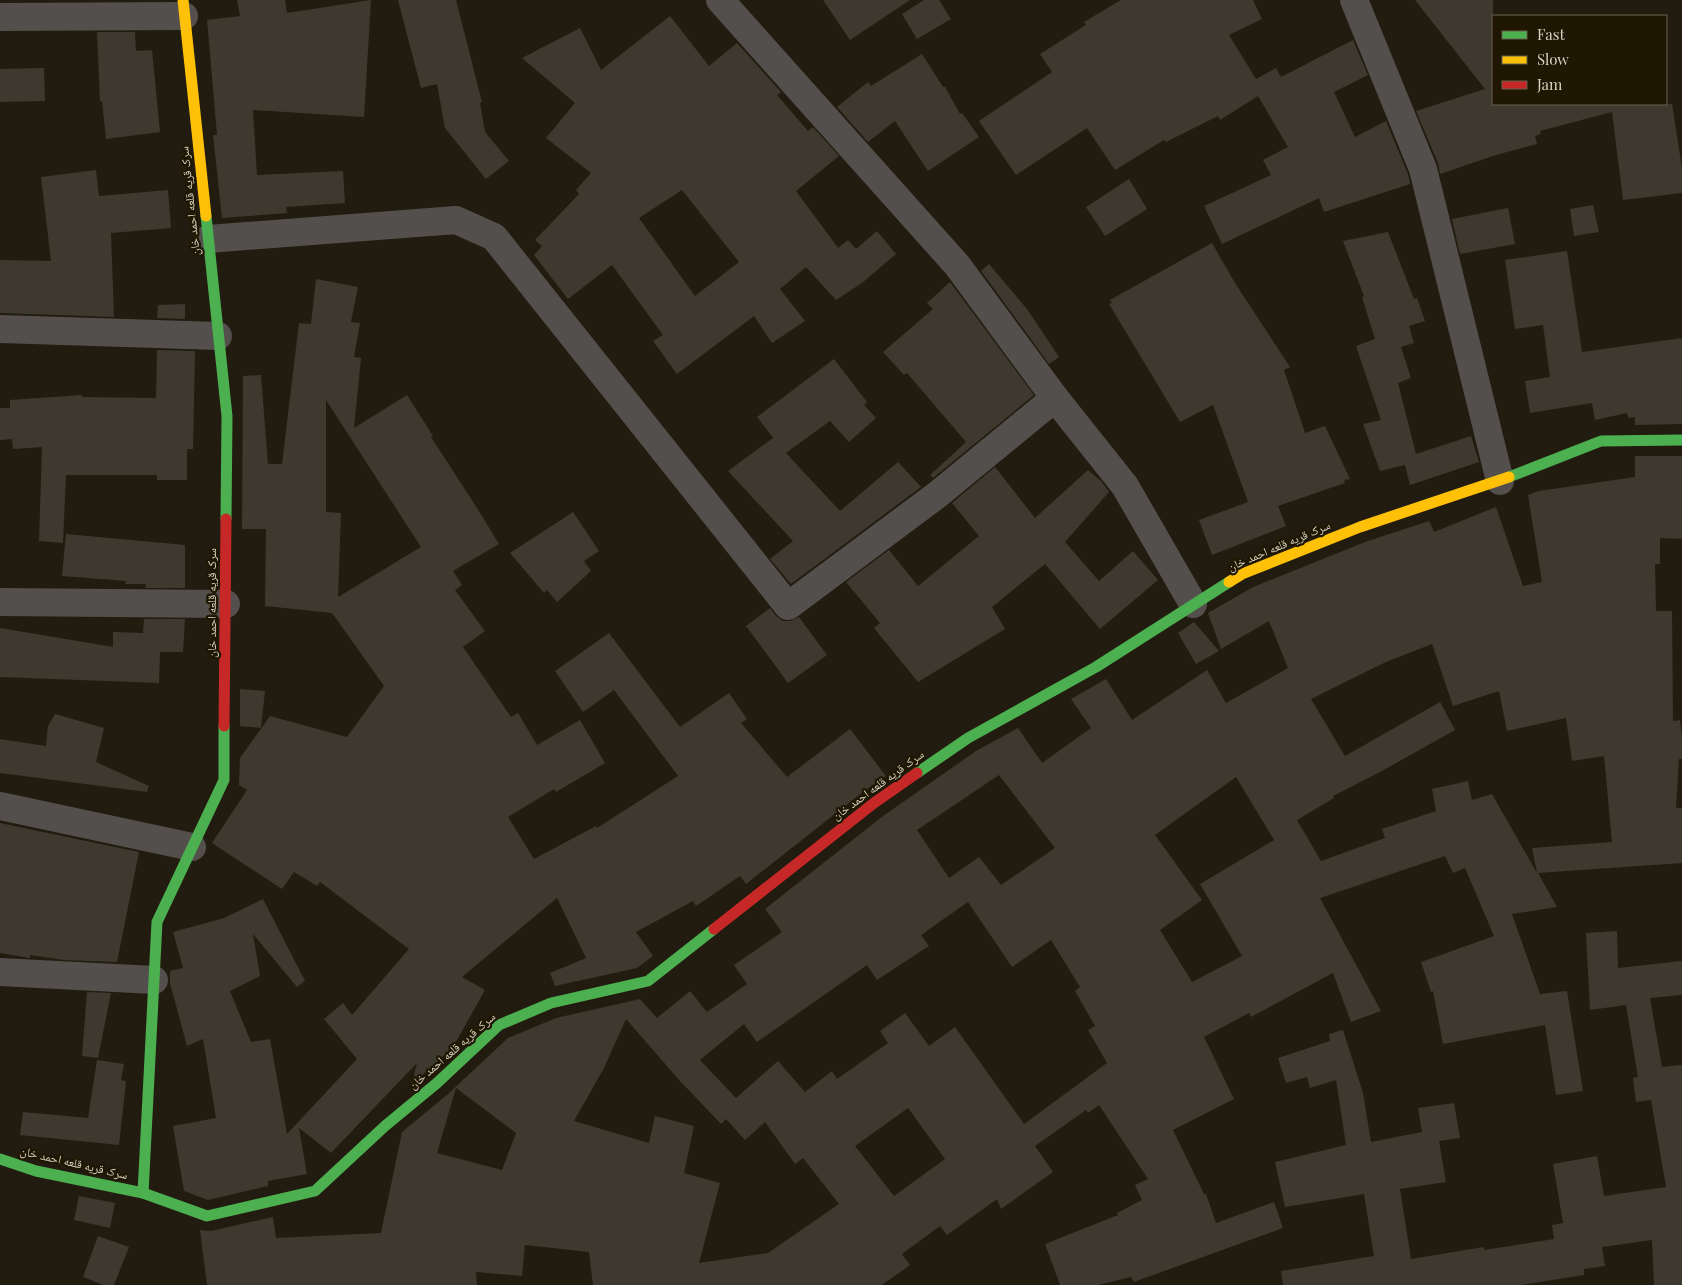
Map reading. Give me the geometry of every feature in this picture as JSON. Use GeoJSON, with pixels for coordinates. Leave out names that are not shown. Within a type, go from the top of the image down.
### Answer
{"type":"FeatureCollection","features":[{"type":"Feature","properties":{"kind":"street"},"geometry":{"type":"LineString","coordinates":[[720,0],[957,265],[1055,398],[1125,486],[1193,604]]}},
{"type":"Feature","properties":{"kind":"street"},"geometry":{"type":"LineString","coordinates":[[1354,0],[1423,169],[1500,481]]}},
{"type":"Feature","properties":{"kind":"street"},"geometry":{"type":"LineString","coordinates":[[0,17],[183,8]]}},
{"type":"Feature","properties":{"kind":"street","name":"سرک قریه قلعه احمد خان"},"geometry":{"type":"LineString","coordinates":[[142,1193],[156,922],[224,780],[227,416],[183,8]]}},
{"type":"Feature","properties":{"kind":"street"},"geometry":{"type":"LineString","coordinates":[[208,239],[456,220],[494,237],[788,606],[937,495],[1055,398]]}},
{"type":"Feature","properties":{"kind":"street"},"geometry":{"type":"LineString","coordinates":[[0,329],[218,336]]}},
{"type":"Feature","properties":{"kind":"street","name":"سرک قریه قلعه احمد خان"},"geometry":{"type":"LineString","coordinates":[[0,1159],[36,1171],[142,1193],[207,1216],[314,1191],[384,1126],[437,1083],[499,1025],[551,1003],[648,981],[874,803],[968,738],[1096,667],[1242,574],[1360,527],[1500,481],[1601,441],[1682,440]]}},
{"type":"Feature","properties":{"kind":"street"},"geometry":{"type":"LineString","coordinates":[[0,602],[226,604]]}},
{"type":"Feature","properties":{"kind":"street"},"geometry":{"type":"LineString","coordinates":[[0,806],[192,847]]}},
{"type":"Feature","properties":{"kind":"street"},"geometry":{"type":"LineString","coordinates":[[0,972],[154,980]]}},
{"type":"Feature","properties":{"kind":"building"},"geometry":{"type":"Polygon","coordinates":[[[237,0],[285,0],[287,13],[371,0],[364,117],[253,110],[257,175],[343,171],[345,203],[286,207],[287,213],[222,218],[213,135],[217,135],[207,20],[240,16],[237,0]]]}},
{"type":"Feature","properties":{"kind":"building"},"geometry":{"type":"Polygon","coordinates":[[[398,0],[456,0],[482,102],[480,103],[485,132],[509,161],[486,179],[445,128],[437,84],[421,88],[398,0]]]}},
{"type":"Feature","properties":{"kind":"building"},"geometry":{"type":"Polygon","coordinates":[[[823,0],[910,0],[850,40],[823,0]]]}},
{"type":"Feature","properties":{"kind":"building"},"geometry":{"type":"Polygon","coordinates":[[[924,0],[939,0],[951,19],[917,39],[902,14],[924,0]]]}},
{"type":"Feature","properties":{"kind":"building"},"geometry":{"type":"Polygon","coordinates":[[[1121,0],[1253,0],[1262,19],[1229,35],[1256,79],[1276,68],[1281,77],[1353,40],[1368,75],[1334,92],[1355,137],[1386,121],[1408,174],[1410,184],[1324,212],[1319,198],[1222,244],[1204,206],[1271,175],[1263,160],[1288,147],[1258,96],[1220,120],[1218,116],[1166,142],[1164,140],[1115,170],[1087,128],[1016,175],[979,121],[1052,72],[1040,54],[1086,25],[1084,22],[1121,0]]]}},
{"type":"Feature","properties":{"kind":"building"},"geometry":{"type":"Polygon","coordinates":[[[1415,0],[1493,0],[1492,105],[1672,104],[1682,168],[1682,193],[1623,200],[1612,112],[1540,131],[1541,134],[1535,136],[1537,144],[1496,155],[1440,174],[1438,163],[1416,111],[1485,89],[1415,0]]]}},
{"type":"Feature","properties":{"kind":"building"},"geometry":{"type":"Polygon","coordinates":[[[670,16],[709,66],[737,43],[781,92],[777,95],[808,131],[813,127],[839,156],[796,191],[838,248],[848,240],[856,249],[877,231],[896,254],[862,283],[836,300],[806,267],[780,289],[805,321],[772,343],[754,316],[677,374],[653,341],[663,335],[612,265],[568,299],[534,255],[542,246],[535,240],[579,194],[576,190],[591,173],[546,138],[575,103],[522,58],[580,28],[601,70],[670,16]],[[682,190],[639,218],[695,296],[739,262],[682,190]]]}},
{"type":"Feature","properties":{"kind":"building"},"geometry":{"type":"Polygon","coordinates":[[[97,32],[135,32],[136,51],[152,50],[160,132],[106,139],[102,101],[100,101],[97,32]]]}},
{"type":"Feature","properties":{"kind":"building"},"geometry":{"type":"Polygon","coordinates":[[[922,54],[943,87],[945,87],[960,114],[962,113],[979,137],[928,171],[895,121],[868,142],[837,107],[868,82],[871,86],[922,54]]]}},
{"type":"Feature","properties":{"kind":"building"},"geometry":{"type":"Polygon","coordinates":[[[44,68],[45,101],[0,102],[0,69],[44,68]]]}},
{"type":"Feature","properties":{"kind":"building"},"geometry":{"type":"Polygon","coordinates":[[[96,170],[99,196],[168,190],[171,228],[111,233],[114,317],[0,313],[0,260],[51,261],[41,177],[96,170]]]}},
{"type":"Feature","properties":{"kind":"building"},"geometry":{"type":"Polygon","coordinates":[[[1129,179],[1147,209],[1105,236],[1086,207],[1129,179]]]}},
{"type":"Feature","properties":{"kind":"building"},"geometry":{"type":"Polygon","coordinates":[[[1593,205],[1599,232],[1574,236],[1570,209],[1593,205]]]}},
{"type":"Feature","properties":{"kind":"building"},"geometry":{"type":"Polygon","coordinates":[[[1508,208],[1515,244],[1460,254],[1452,219],[1508,208]]]}},
{"type":"Feature","properties":{"kind":"building"},"geometry":{"type":"Polygon","coordinates":[[[1388,232],[1414,299],[1417,298],[1425,321],[1409,326],[1414,343],[1401,347],[1411,378],[1398,383],[1416,454],[1471,436],[1479,462],[1410,485],[1405,465],[1380,471],[1363,424],[1381,420],[1356,346],[1375,339],[1362,297],[1364,296],[1343,241],[1388,232]]]}},
{"type":"Feature","properties":{"kind":"building"},"geometry":{"type":"Polygon","coordinates":[[[1212,243],[1235,283],[1290,367],[1284,370],[1305,433],[1325,426],[1350,479],[1344,480],[1345,483],[1278,506],[1286,526],[1212,555],[1199,520],[1248,502],[1213,405],[1180,422],[1109,304],[1112,303],[1110,300],[1212,243]]]}},
{"type":"Feature","properties":{"kind":"building"},"geometry":{"type":"Polygon","coordinates":[[[1567,251],[1582,352],[1682,338],[1682,424],[1635,425],[1635,417],[1628,418],[1627,413],[1595,420],[1592,403],[1530,413],[1525,381],[1550,377],[1543,325],[1515,329],[1505,260],[1567,251]]]}},
{"type":"Feature","properties":{"kind":"building"},"geometry":{"type":"Polygon","coordinates":[[[989,264],[1027,309],[1059,357],[1049,364],[981,271],[989,264]]]}},
{"type":"Feature","properties":{"kind":"building"},"geometry":{"type":"Polygon","coordinates":[[[316,279],[358,287],[351,322],[360,323],[354,357],[361,358],[354,428],[407,395],[433,436],[431,437],[499,544],[453,571],[462,585],[455,590],[485,631],[463,647],[511,717],[518,713],[537,745],[580,720],[605,763],[556,792],[554,789],[508,817],[534,859],[596,826],[597,828],[678,776],[614,690],[583,712],[555,671],[609,633],[680,727],[729,693],[747,719],[741,723],[787,777],[850,729],[886,776],[864,791],[746,884],[740,876],[696,906],[693,901],[636,932],[653,956],[637,968],[555,986],[550,973],[586,958],[557,898],[462,977],[485,990],[453,1047],[427,1071],[412,1083],[417,1063],[331,1153],[299,1128],[307,1174],[268,1181],[268,1186],[208,1200],[184,1191],[173,1126],[216,1118],[203,1039],[187,1046],[170,983],[170,971],[183,968],[173,932],[224,918],[263,899],[305,981],[297,987],[253,934],[260,976],[230,991],[251,1042],[270,1039],[287,1134],[357,1059],[324,1019],[343,1003],[352,1015],[409,949],[320,882],[317,886],[294,872],[282,889],[212,843],[247,790],[239,785],[240,758],[270,716],[347,737],[384,686],[332,613],[265,606],[266,529],[242,529],[243,376],[261,375],[268,464],[282,464],[299,323],[311,324],[316,279]],[[326,400],[326,512],[341,513],[338,597],[421,547],[326,400]]]}},
{"type":"Feature","properties":{"kind":"building"},"geometry":{"type":"Polygon","coordinates":[[[950,282],[1034,395],[933,478],[930,475],[966,442],[907,373],[904,375],[883,352],[933,309],[927,303],[950,282]]]}},
{"type":"Feature","properties":{"kind":"building"},"geometry":{"type":"Polygon","coordinates":[[[185,304],[185,319],[157,318],[158,305],[185,304]]]}},
{"type":"Feature","properties":{"kind":"building"},"geometry":{"type":"Polygon","coordinates":[[[157,350],[195,351],[193,449],[187,449],[187,480],[157,480],[157,475],[66,475],[63,543],[39,541],[42,447],[13,449],[12,439],[0,440],[0,408],[10,408],[10,400],[82,395],[82,397],[156,398],[157,350]]]}},
{"type":"Feature","properties":{"kind":"building"},"geometry":{"type":"Polygon","coordinates":[[[834,359],[867,402],[864,405],[876,418],[849,442],[830,421],[786,453],[840,511],[898,462],[921,487],[791,584],[770,559],[793,541],[728,471],[774,439],[757,417],[834,359]]]}},
{"type":"Feature","properties":{"kind":"building"},"geometry":{"type":"Polygon","coordinates":[[[1635,456],[1682,456],[1682,539],[1660,538],[1660,564],[1655,564],[1656,611],[1672,611],[1673,721],[1680,720],[1682,738],[1682,759],[1679,759],[1676,808],[1682,808],[1682,863],[1538,873],[1557,907],[1512,914],[1540,994],[1567,991],[1583,1091],[1556,1095],[1545,1025],[1443,1044],[1433,991],[1431,992],[1421,962],[1494,936],[1465,868],[1453,873],[1445,856],[1320,898],[1381,1011],[1351,1022],[1333,973],[1251,1017],[1249,1013],[1204,1037],[1234,1099],[1173,1130],[1204,1194],[1206,1194],[1216,1223],[1274,1202],[1283,1228],[1134,1282],[1131,1277],[1098,1285],[1060,1285],[1045,1244],[1118,1215],[1117,1213],[1142,1200],[1135,1185],[1148,1179],[1099,1105],[1088,1113],[1086,1110],[1035,1146],[1053,1172],[1001,1209],[997,1199],[947,1235],[940,1226],[902,1254],[910,1265],[882,1285],[593,1285],[589,1252],[525,1245],[522,1276],[476,1272],[477,1285],[207,1285],[200,1230],[211,1231],[273,1217],[276,1238],[381,1233],[402,1132],[448,1094],[508,1038],[556,1018],[640,999],[657,1018],[690,991],[707,1012],[747,984],[734,965],[782,932],[765,909],[883,816],[976,751],[1018,728],[1042,763],[1091,728],[1071,699],[1106,679],[1132,720],[1207,670],[1226,703],[1288,668],[1269,621],[1221,649],[1208,613],[1253,587],[1365,542],[1429,521],[1434,532],[1496,507],[1523,586],[1542,582],[1528,495],[1539,491],[1635,477],[1635,456]],[[1432,644],[1386,662],[1311,699],[1345,756],[1440,702],[1455,730],[1333,796],[1334,798],[1297,820],[1321,861],[1385,838],[1382,829],[1436,811],[1432,789],[1468,781],[1472,800],[1492,794],[1537,873],[1532,848],[1612,842],[1604,756],[1572,761],[1566,718],[1507,731],[1499,691],[1453,706],[1432,644]],[[999,775],[917,830],[949,878],[979,857],[1001,885],[1055,848],[999,775]],[[1236,777],[1155,835],[1202,900],[1160,930],[1192,982],[1242,956],[1200,884],[1274,840],[1236,777]],[[968,902],[921,935],[929,946],[877,980],[867,965],[757,1042],[744,1024],[700,1060],[736,1098],[778,1061],[805,1092],[832,1071],[837,1079],[888,1043],[880,1031],[905,1013],[929,1046],[955,1027],[1024,1124],[1107,1063],[1088,1030],[1095,1026],[1075,991],[1080,987],[1051,940],[1012,967],[968,902]],[[626,1019],[604,1068],[574,1121],[649,1143],[655,1116],[694,1126],[684,1173],[720,1183],[699,1263],[768,1253],[839,1204],[803,1158],[795,1164],[765,1122],[745,1140],[726,1119],[721,1124],[680,1081],[626,1019]],[[456,1088],[437,1153],[502,1170],[516,1133],[456,1088]],[[908,1108],[855,1146],[894,1196],[945,1159],[908,1108]]]}},
{"type":"Feature","properties":{"kind":"building"},"geometry":{"type":"Polygon","coordinates":[[[995,467],[1035,518],[1088,470],[1102,482],[1109,492],[1065,542],[1099,581],[1133,551],[1158,580],[1100,629],[1045,564],[992,607],[1005,629],[918,682],[874,628],[880,623],[846,582],[889,550],[918,586],[979,536],[952,503],[995,467]]]}},
{"type":"Feature","properties":{"kind":"building"},"geometry":{"type":"Polygon","coordinates":[[[573,512],[599,551],[584,561],[591,571],[557,602],[547,590],[544,593],[510,553],[573,512]]]}},
{"type":"Feature","properties":{"kind":"building"},"geometry":{"type":"Polygon","coordinates":[[[66,534],[185,545],[185,588],[145,588],[146,584],[125,584],[126,581],[62,576],[66,534]]]}},
{"type":"Feature","properties":{"kind":"building"},"geometry":{"type":"Polygon","coordinates":[[[770,608],[783,621],[790,621],[799,617],[827,655],[788,683],[746,626],[770,608]]]}},
{"type":"Feature","properties":{"kind":"building"},"geometry":{"type":"Polygon","coordinates":[[[144,619],[185,619],[183,652],[160,652],[159,683],[0,677],[0,628],[113,647],[113,632],[143,633],[144,619]]]}},
{"type":"Feature","properties":{"kind":"building"},"geometry":{"type":"Polygon","coordinates":[[[1194,622],[1219,651],[1196,664],[1178,633],[1194,622]]]}},
{"type":"Feature","properties":{"kind":"building"},"geometry":{"type":"Polygon","coordinates":[[[240,689],[265,691],[261,728],[240,726],[240,689]]]}},
{"type":"Feature","properties":{"kind":"building"},"geometry":{"type":"Polygon","coordinates":[[[55,714],[104,728],[96,762],[149,786],[147,792],[0,773],[0,739],[46,746],[48,726],[55,714]]]}},
{"type":"Feature","properties":{"kind":"building"},"geometry":{"type":"Polygon","coordinates":[[[0,823],[139,852],[117,962],[64,960],[30,955],[30,958],[0,953],[0,823]]]}},
{"type":"Feature","properties":{"kind":"building"},"geometry":{"type":"Polygon","coordinates":[[[1617,931],[1618,968],[1682,961],[1682,995],[1650,998],[1662,1067],[1682,1065],[1682,1285],[1654,1285],[1652,1240],[1602,1247],[1605,1266],[1584,1269],[1584,1275],[1521,1285],[1283,1285],[1281,1271],[1374,1256],[1364,1194],[1285,1207],[1275,1162],[1346,1145],[1336,1080],[1310,1088],[1307,1077],[1286,1083],[1278,1058],[1330,1041],[1329,1034],[1343,1030],[1363,1093],[1371,1142],[1422,1132],[1418,1108],[1454,1103],[1460,1138],[1439,1141],[1446,1182],[1400,1189],[1411,1259],[1484,1247],[1484,1250],[1554,1239],[1552,1225],[1563,1223],[1553,1164],[1597,1156],[1604,1196],[1666,1187],[1651,1100],[1636,1102],[1633,1078],[1638,1077],[1626,1005],[1590,1010],[1586,933],[1617,931]]]}},
{"type":"Feature","properties":{"kind":"building"},"geometry":{"type":"Polygon","coordinates":[[[87,992],[111,993],[98,1058],[82,1056],[87,992]]]}},
{"type":"Feature","properties":{"kind":"building"},"geometry":{"type":"Polygon","coordinates":[[[97,1060],[124,1064],[121,1080],[126,1081],[119,1145],[20,1135],[23,1112],[88,1118],[97,1060]]]}},
{"type":"Feature","properties":{"kind":"building"},"geometry":{"type":"Polygon","coordinates":[[[79,1196],[115,1203],[110,1228],[74,1220],[79,1196]]]}},
{"type":"Feature","properties":{"kind":"building"},"geometry":{"type":"Polygon","coordinates":[[[98,1236],[129,1247],[114,1285],[103,1285],[83,1277],[98,1236]]]}},
{"type":"Feature","properties":{"kind":"traffic: fast"},"geometry":{"type":"LineString","coordinates":[[206,216],[227,416],[226,519]]}},
{"type":"Feature","properties":{"kind":"traffic: fast"},"geometry":{"type":"LineString","coordinates":[[1509,477],[1601,441],[1682,440]]}},
{"type":"Feature","properties":{"kind":"traffic: fast"},"geometry":{"type":"LineString","coordinates":[[917,773],[968,738],[1096,667],[1229,582]]}},
{"type":"Feature","properties":{"kind":"traffic: fast"},"geometry":{"type":"LineString","coordinates":[[0,1159],[36,1171],[143,1193],[157,922],[224,780],[224,726]]}},
{"type":"Feature","properties":{"kind":"traffic: fast"},"geometry":{"type":"LineString","coordinates":[[143,1193],[207,1216],[315,1191],[385,1126],[437,1083],[499,1025],[551,1003],[648,981],[714,929]]}},
{"type":"Feature","properties":{"kind":"traffic: slow"},"geometry":{"type":"LineString","coordinates":[[183,0],[206,216]]}},
{"type":"Feature","properties":{"kind":"traffic: slow"},"geometry":{"type":"LineString","coordinates":[[1229,582],[1242,574],[1360,527],[1509,477]]}},
{"type":"Feature","properties":{"kind":"traffic: jam"},"geometry":{"type":"LineString","coordinates":[[224,726],[226,519]]}},
{"type":"Feature","properties":{"kind":"traffic: jam"},"geometry":{"type":"LineString","coordinates":[[714,929],[874,803],[917,773]]}}]}
